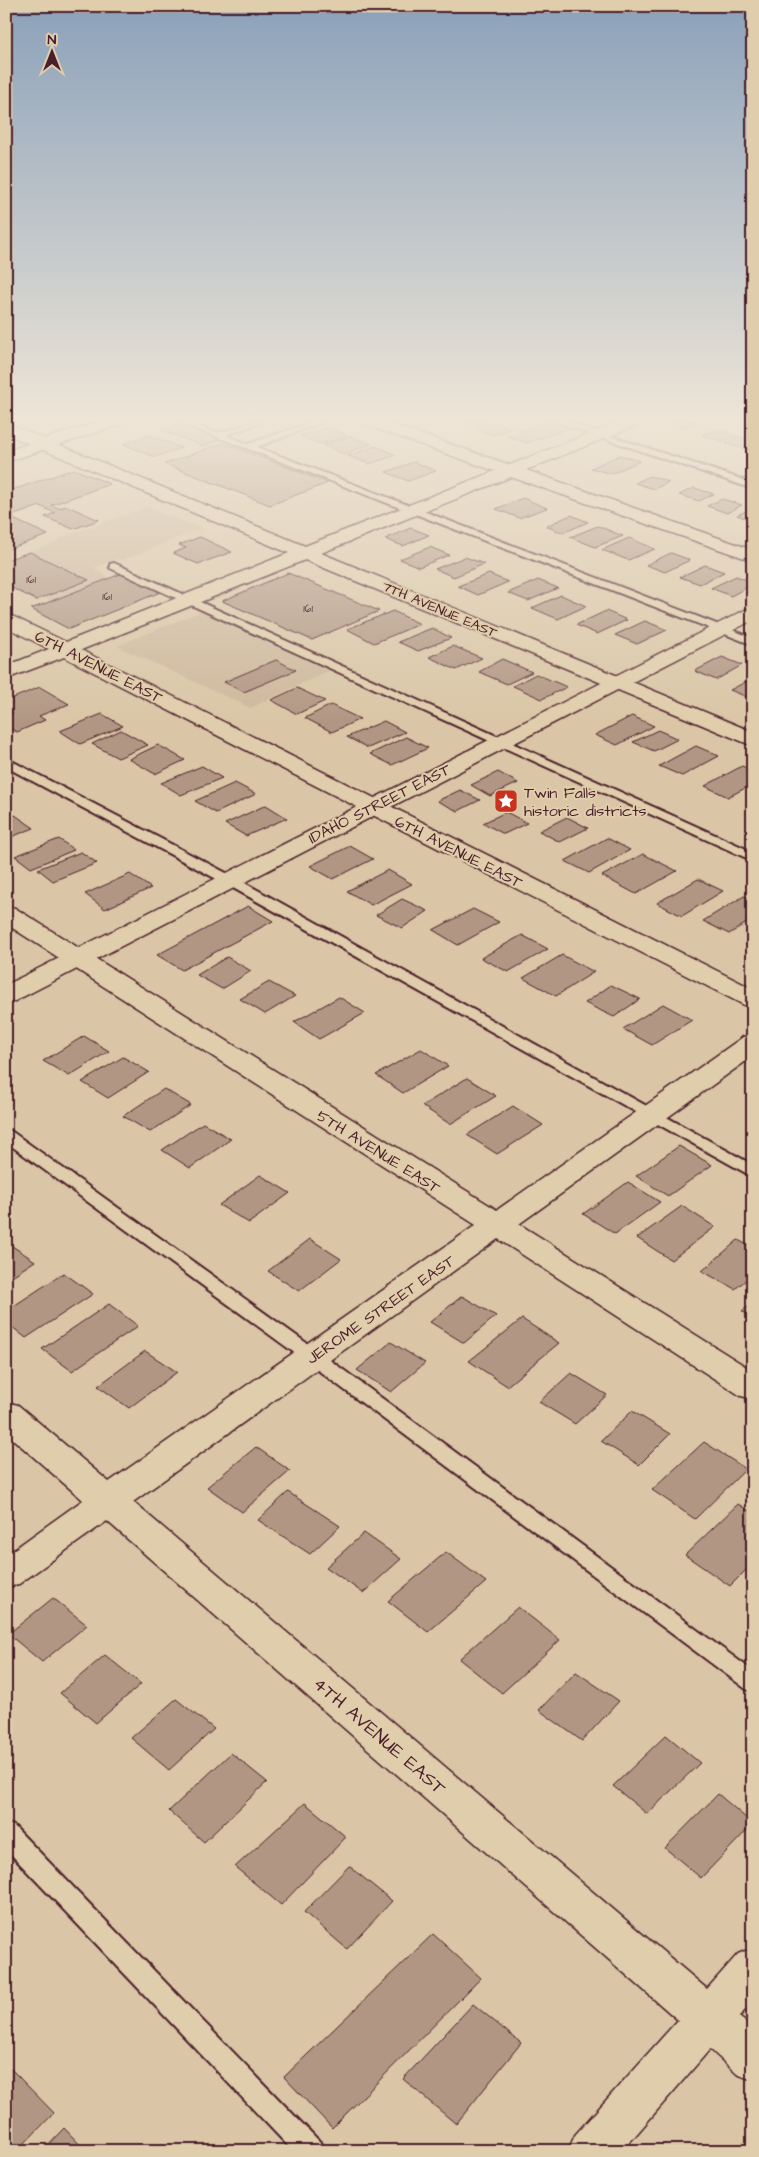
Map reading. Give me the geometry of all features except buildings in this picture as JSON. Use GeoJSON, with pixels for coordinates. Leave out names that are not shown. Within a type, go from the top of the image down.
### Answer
{"type":"FeatureCollection","features":[{"type":"Feature","properties":{"kind":"street","name":"7TH AVENUE EAST"},"geometry":{"type":"LineString","coordinates":[[231,522],[753,740]]}},
{"type":"Feature","properties":{"kind":"street"},"geometry":{"type":"LineString","coordinates":[[6,673],[383,522]]}},
{"type":"Feature","properties":{"kind":"street"},"geometry":{"type":"LineString","coordinates":[[656,522],[753,556]]}},
{"type":"Feature","properties":{"kind":"street","name":"IDAHO STREET EAST"},"geometry":{"type":"LineString","coordinates":[[6,995],[370,806],[753,612]]}},
{"type":"Feature","properties":{"kind":"street","name":"6TH AVENUE EAST"},"geometry":{"type":"LineString","coordinates":[[6,619],[370,806],[753,999]]}},
{"type":"Feature","properties":{"kind":"street","name":"5TH AVENUE EAST"},"geometry":{"type":"LineString","coordinates":[[6,913],[753,1387]]}},
{"type":"Feature","properties":{"kind":"street","name":"JEROME STREET EAST"},"geometry":{"type":"LineString","coordinates":[[6,1574],[753,1043]]}},
{"type":"Feature","properties":{"kind":"street","name":"4TH AVENUE EAST"},"geometry":{"type":"LineString","coordinates":[[6,1414],[709,2018],[753,2058]]}},
{"type":"Feature","properties":{"kind":"street"},"geometry":{"type":"LineString","coordinates":[[591,2151],[753,1969]]}},
{"type":"Feature","properties":{"kind":"lane"},"geometry":{"type":"LineString","coordinates":[[442,522],[753,642]]}},
{"type":"Feature","properties":{"kind":"lane"},"geometry":{"type":"LineString","coordinates":[[114,566],[753,857]]}},
{"type":"Feature","properties":{"kind":"lane"},"geometry":{"type":"LineString","coordinates":[[6,762],[229,880],[753,1172]]}},
{"type":"Feature","properties":{"kind":"lane"},"geometry":{"type":"LineString","coordinates":[[6,1134],[313,1356],[753,1683]]}},
{"type":"Feature","properties":{"kind":"lane"},"geometry":{"type":"LineString","coordinates":[[6,1833],[311,2151]]}},
{"type":"Feature","properties":{"kind":"shaded area"},"geometry":{"type":"Polygon","coordinates":[[[106,522],[185,522],[202,528],[123,560],[117,559],[94,568],[109,578],[51,601],[43,597],[88,580],[27,553],[54,543],[66,536],[106,522]]]}},
{"type":"Feature","properties":{"kind":"shaded area"},"geometry":{"type":"Polygon","coordinates":[[[202,611],[330,670],[251,708],[117,646],[202,611]]]}},
{"type":"Feature","properties":{"kind":"place","name":"Twin Falls historic districts"},"geometry":{"type":"Point","coordinates":[506,801]}}]}
